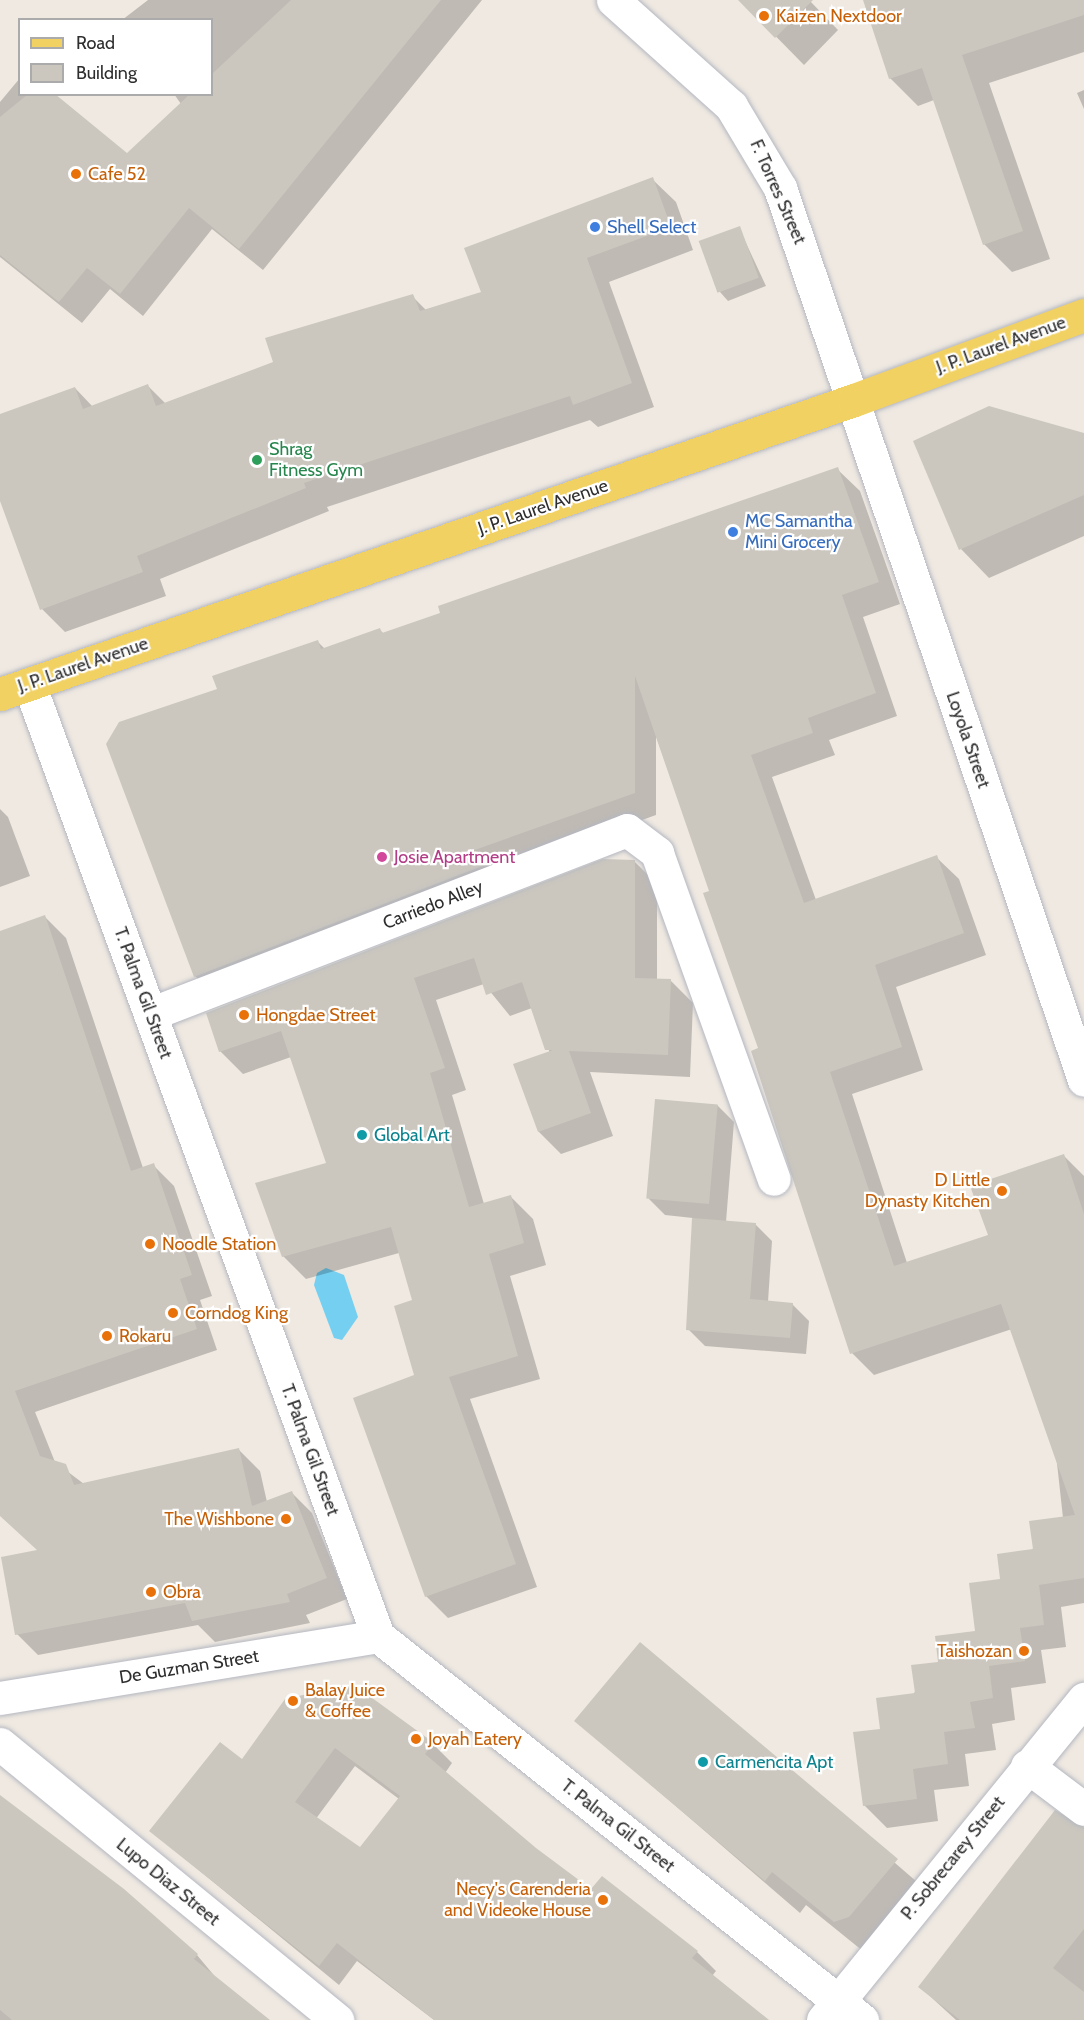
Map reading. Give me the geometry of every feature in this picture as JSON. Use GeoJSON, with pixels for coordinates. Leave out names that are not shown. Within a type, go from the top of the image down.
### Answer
{"type":"FeatureCollection","features":[{"type":"Feature","properties":{"kind":"main road","name":"J. P. Laurel Avenue"},"geometry":{"type":"LineString","coordinates":[[15,689],[854,399],[1084,315]]}},
{"type":"Feature","properties":{"kind":"street","name":"F. Torres Street"},"geometry":{"type":"LineString","coordinates":[[613,0],[706,80],[758,142],[819,289],[854,399]]}},
{"type":"Feature","properties":{"kind":"street","name":"Loyola Street"},"geometry":{"type":"LineString","coordinates":[[854,399],[1084,1080]]}},
{"type":"Feature","properties":{"kind":"street","name":"T. Palma Gil Street"},"geometry":{"type":"LineString","coordinates":[[15,689],[150,1014],[378,1636],[841,2014]]}},
{"type":"Feature","properties":{"kind":"street","name":"Carriedo Alley"},"geometry":{"type":"LineString","coordinates":[[150,1014],[627,830],[657,853],[774,1179]]}},
{"type":"Feature","properties":{"kind":"street","name":"De Guzman Street"},"geometry":{"type":"LineString","coordinates":[[0,1698],[378,1636]]}},
{"type":"Feature","properties":{"kind":"street","name":"P. Sobrecarey Street"},"geometry":{"type":"LineString","coordinates":[[841,2014],[1027,1766],[1084,1699]]}},
{"type":"Feature","properties":{"kind":"street","name":"Lupo Diaz Street"},"geometry":{"type":"LineString","coordinates":[[0,1744],[337,2020]]}},
{"type":"Feature","properties":{"kind":"street"},"geometry":{"type":"LineString","coordinates":[[1027,1766],[1084,1809]]}},
{"type":"Feature","properties":{"kind":"water"},"geometry":{"type":"Polygon","coordinates":[[[326,1268],[344,1275],[358,1317],[342,1340],[334,1338],[314,1285],[317,1273],[326,1268]]]}},
{"type":"Feature","properties":{"kind":"building"},"geometry":{"type":"Polygon","coordinates":[[[291,0],[441,0],[239,249],[189,208],[120,294],[87,268],[59,302],[0,255],[0,117],[26,96],[57,96],[127,153],[188,96],[213,96],[213,73],[291,0]]]}},
{"type":"Feature","properties":{"kind":"building"},"geometry":{"type":"Polygon","coordinates":[[[738,0],[813,0],[775,38],[738,0]]]}},
{"type":"Feature","properties":{"kind":"building"},"geometry":{"type":"Polygon","coordinates":[[[863,0],[1084,0],[1084,15],[962,55],[1023,231],[983,245],[922,68],[889,79],[863,0]]]}},
{"type":"Feature","properties":{"kind":"building"},"geometry":{"type":"Polygon","coordinates":[[[653,177],[671,227],[587,258],[632,383],[573,405],[570,396],[304,483],[306,488],[137,556],[143,572],[40,610],[0,501],[0,414],[75,387],[83,409],[148,384],[156,406],[273,362],[265,338],[413,294],[420,311],[481,292],[464,248],[653,177]]]}},
{"type":"Feature","properties":{"kind":"building"},"geometry":{"type":"Polygon","coordinates":[[[740,226],[759,278],[717,293],[699,241],[740,226]]]}},
{"type":"Feature","properties":{"kind":"building"},"geometry":{"type":"Polygon","coordinates":[[[989,406],[1084,433],[1084,495],[959,550],[913,441],[989,406]]]}},
{"type":"Feature","properties":{"kind":"building"},"geometry":{"type":"Polygon","coordinates":[[[838,467],[879,582],[842,595],[876,693],[808,718],[813,733],[751,755],[804,903],[937,855],[964,933],[875,965],[902,1047],[830,1072],[894,1266],[988,1235],[970,1186],[1064,1154],[1084,1214],[1084,1578],[1039,1585],[1044,1625],[1020,1628],[1025,1661],[989,1666],[993,1698],[970,1702],[975,1728],[944,1732],[948,1764],[913,1769],[917,1799],[863,1806],[853,1732],[880,1729],[876,1698],[915,1693],[911,1665],[938,1662],[935,1636],[975,1631],[969,1583],[1000,1579],[997,1554],[1033,1549],[1029,1521],[1075,1515],[1001,1304],[850,1354],[751,1051],[758,1048],[703,893],[709,891],[635,676],[635,793],[452,858],[501,859],[194,977],[106,744],[119,722],[217,689],[212,676],[318,640],[321,649],[380,628],[382,633],[440,613],[438,606],[838,467]]]}},
{"type":"Feature","properties":{"kind":"building"},"geometry":{"type":"Polygon","coordinates":[[[603,859],[635,860],[635,978],[671,979],[668,1055],[569,1051],[591,1113],[538,1132],[513,1064],[553,1050],[545,1050],[522,982],[486,995],[474,958],[414,978],[445,1068],[430,1073],[469,1207],[511,1195],[524,1243],[489,1254],[518,1356],[449,1377],[516,1564],[425,1597],[353,1398],[414,1375],[394,1306],[412,1300],[391,1227],[282,1257],[255,1183],[326,1163],[281,1031],[219,1052],[206,1013],[603,859]]]}},
{"type":"Feature","properties":{"kind":"building"},"geometry":{"type":"Polygon","coordinates":[[[45,915],[131,1171],[154,1163],[192,1275],[180,1279],[197,1329],[15,1391],[40,1456],[66,1464],[74,1485],[239,1448],[252,1506],[292,1491],[327,1578],[287,1594],[290,1602],[192,1621],[185,1603],[15,1635],[1,1557],[37,1550],[0,1516],[0,931],[45,915]]]}},
{"type":"Feature","properties":{"kind":"building"},"geometry":{"type":"Polygon","coordinates":[[[655,1099],[718,1104],[709,1204],[646,1199],[655,1099]]]}},
{"type":"Feature","properties":{"kind":"building"},"geometry":{"type":"Polygon","coordinates":[[[692,1218],[756,1223],[750,1299],[793,1303],[790,1338],[686,1330],[692,1218]]]}},
{"type":"Feature","properties":{"kind":"building","name":"Carmencita Apt"},"geometry":{"type":"Polygon","coordinates":[[[640,1642],[898,1859],[849,1917],[834,1922],[772,1872],[765,1881],[574,1721],[640,1642]]]}},
{"type":"Feature","properties":{"kind":"building"},"geometry":{"type":"Polygon","coordinates":[[[353,1684],[434,1743],[425,1754],[536,1848],[591,1889],[602,1876],[698,1951],[692,1958],[769,2020],[434,2020],[337,1943],[319,1966],[149,1831],[220,1742],[242,1759],[285,1699],[353,1684]],[[335,1748],[295,1802],[360,1847],[400,1796],[335,1748]]]}},
{"type":"Feature","properties":{"kind":"building"},"geometry":{"type":"Polygon","coordinates":[[[0,1795],[124,1889],[198,1954],[194,1959],[270,2020],[12,2020],[0,2010],[0,1795]]]}},
{"type":"Feature","properties":{"kind":"building"},"geometry":{"type":"Polygon","coordinates":[[[1055,1810],[1084,1827],[1084,1929],[1053,1968],[1084,1992],[1084,2020],[960,2020],[918,1987],[1055,1810]]]}},
{"type":"Feature","properties":{"kind":"place","name":"Kaizen Nextdoor"},"geometry":{"type":"Point","coordinates":[764,16]}},
{"type":"Feature","properties":{"kind":"place","name":"Cafe 52"},"geometry":{"type":"Point","coordinates":[76,174]}},
{"type":"Feature","properties":{"kind":"place","name":"Shell Select"},"geometry":{"type":"Point","coordinates":[595,227]}},
{"type":"Feature","properties":{"kind":"place","name":"Shrag Fitness Gym"},"geometry":{"type":"Point","coordinates":[257,460]}},
{"type":"Feature","properties":{"kind":"place","name":"MC Samantha Mini Grocery"},"geometry":{"type":"Point","coordinates":[733,532]}},
{"type":"Feature","properties":{"kind":"place","name":"Josie Apartment"},"geometry":{"type":"Point","coordinates":[382,857]}},
{"type":"Feature","properties":{"kind":"place","name":"Hongdae Street"},"geometry":{"type":"Point","coordinates":[244,1015]}},
{"type":"Feature","properties":{"kind":"place","name":"Global Art"},"geometry":{"type":"Point","coordinates":[362,1135]}},
{"type":"Feature","properties":{"kind":"place","name":"D Little Dynasty Kitchen"},"geometry":{"type":"Point","coordinates":[1002,1191]}},
{"type":"Feature","properties":{"kind":"place","name":"Noodle Station"},"geometry":{"type":"Point","coordinates":[150,1244]}},
{"type":"Feature","properties":{"kind":"place","name":"Corndog King"},"geometry":{"type":"Point","coordinates":[173,1313]}},
{"type":"Feature","properties":{"kind":"place","name":"Rokaru"},"geometry":{"type":"Point","coordinates":[107,1336]}},
{"type":"Feature","properties":{"kind":"place","name":"The Wishbone"},"geometry":{"type":"Point","coordinates":[286,1519]}},
{"type":"Feature","properties":{"kind":"place","name":"Obra"},"geometry":{"type":"Point","coordinates":[151,1592]}},
{"type":"Feature","properties":{"kind":"place","name":"Taishozan"},"geometry":{"type":"Point","coordinates":[1024,1651]}},
{"type":"Feature","properties":{"kind":"place","name":"Balay Juice & Coffee"},"geometry":{"type":"Point","coordinates":[293,1701]}},
{"type":"Feature","properties":{"kind":"place","name":"Joyah Eatery"},"geometry":{"type":"Point","coordinates":[416,1739]}},
{"type":"Feature","properties":{"kind":"place","name":"Carmencita Apt"},"geometry":{"type":"Point","coordinates":[703,1762]}},
{"type":"Feature","properties":{"kind":"place","name":"Necy's Carenderia and Videoke House"},"geometry":{"type":"Point","coordinates":[603,1900]}}]}
